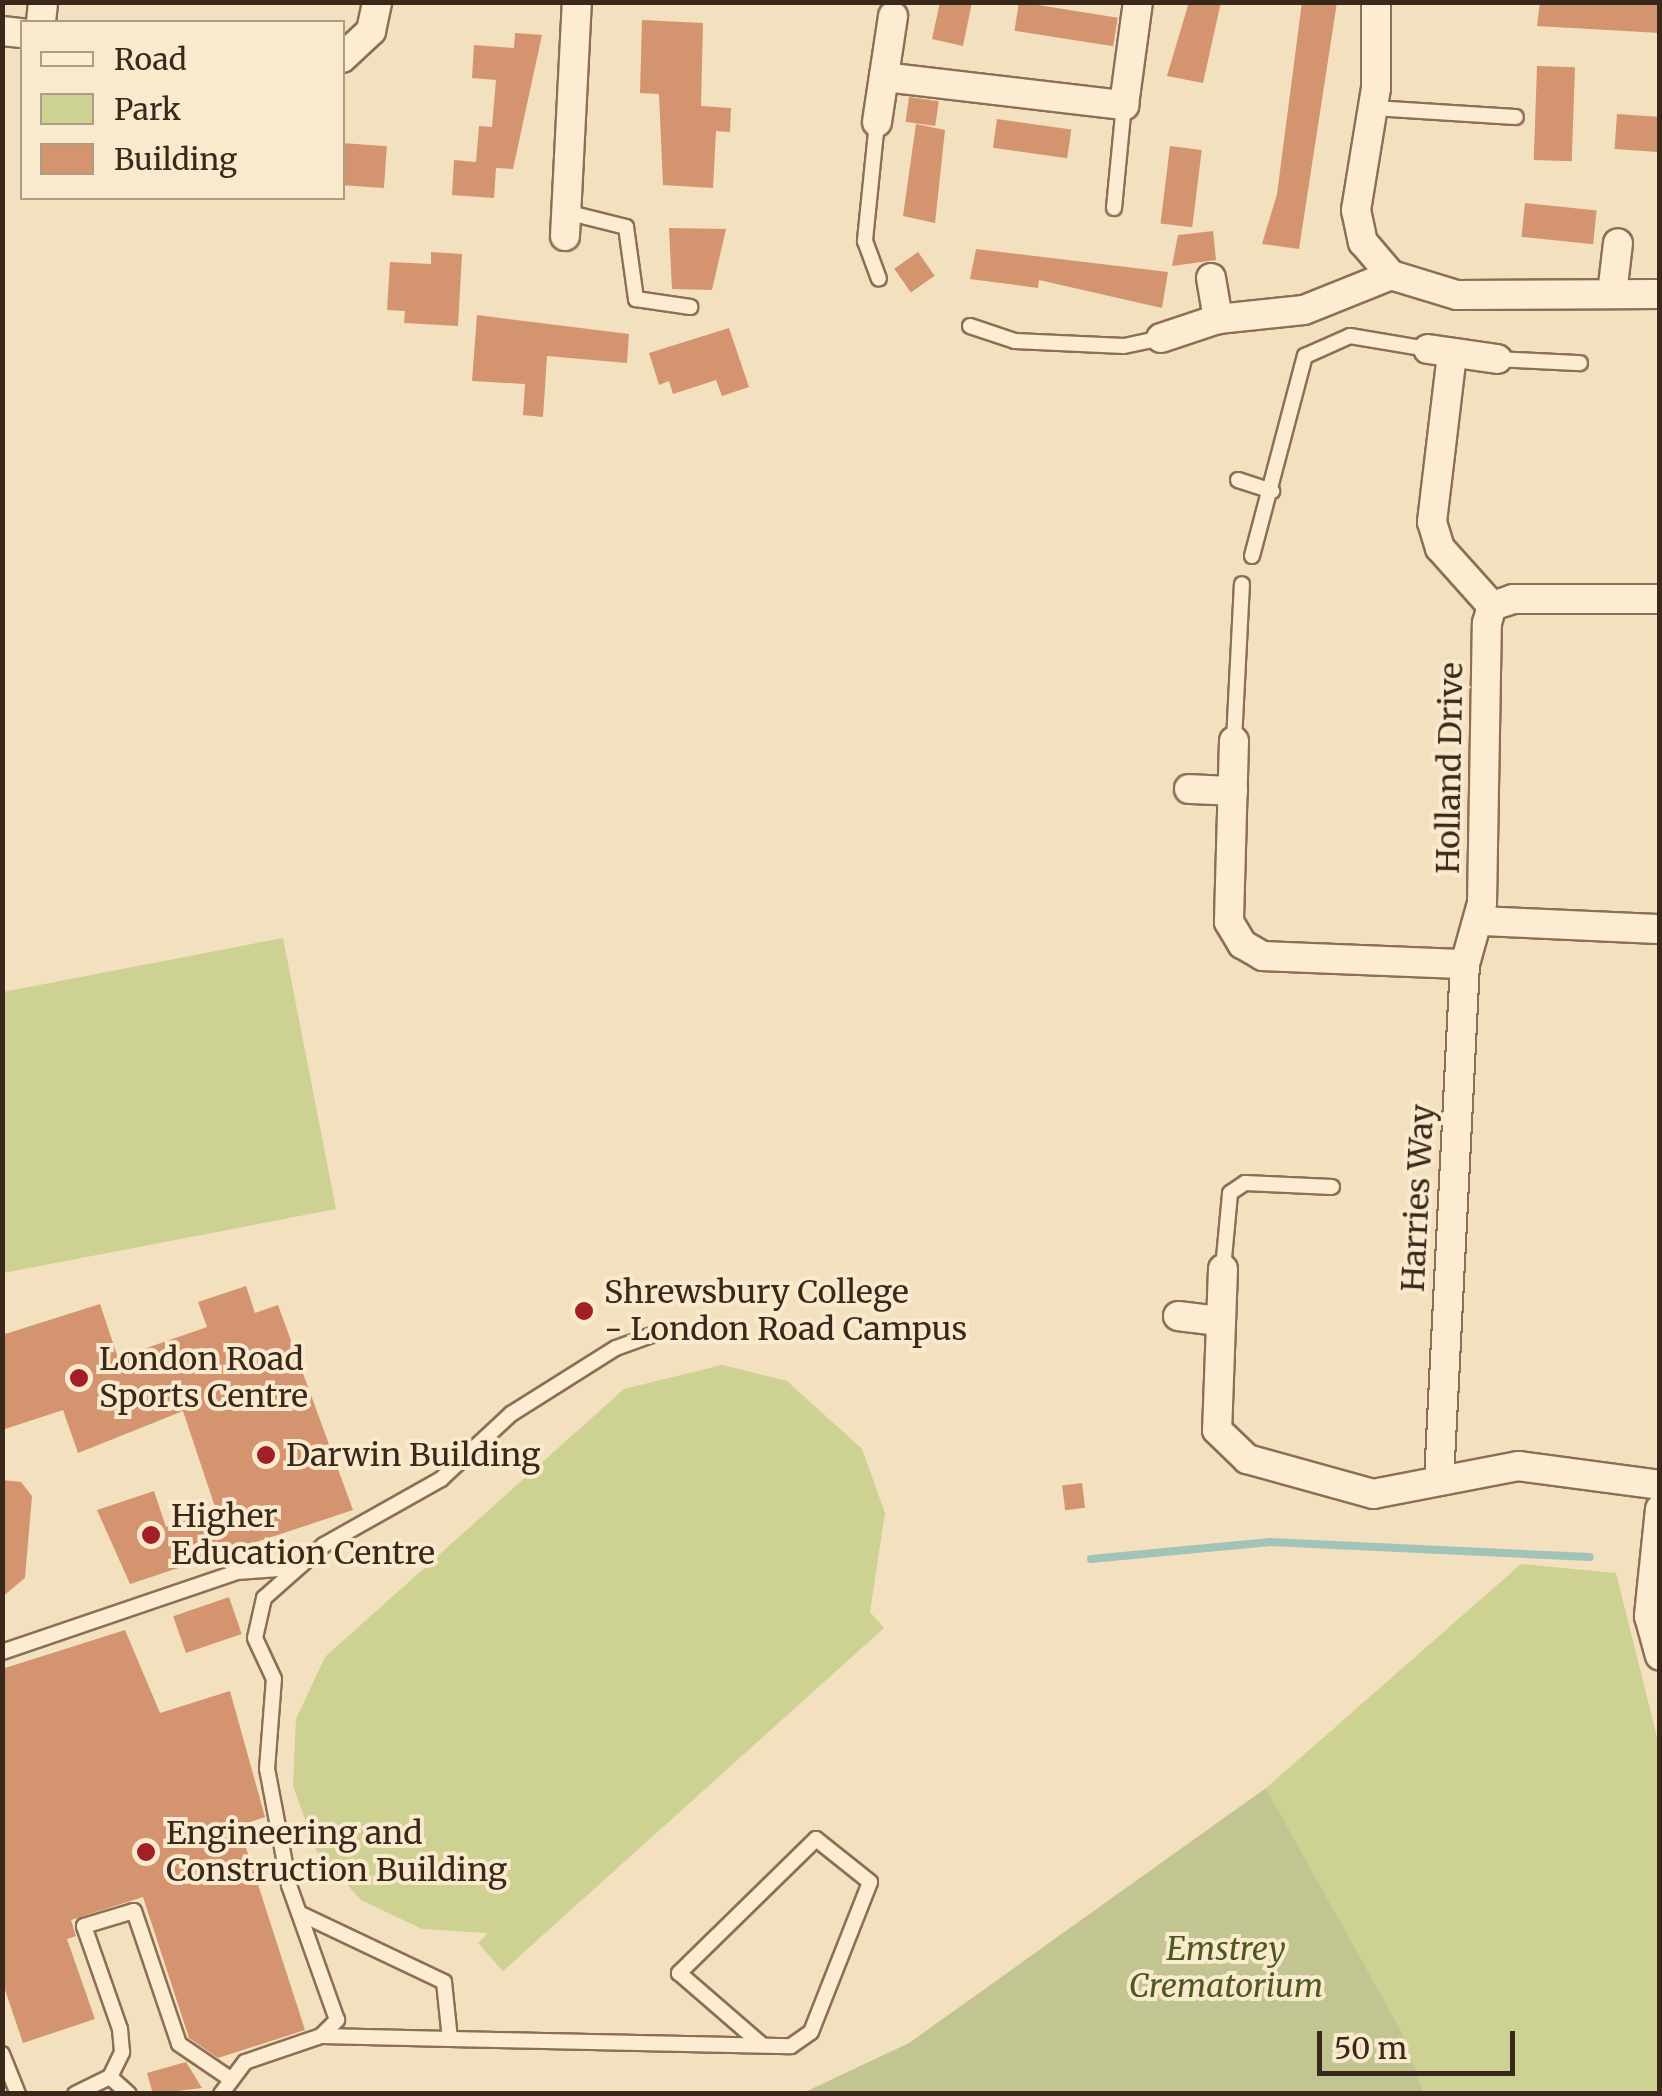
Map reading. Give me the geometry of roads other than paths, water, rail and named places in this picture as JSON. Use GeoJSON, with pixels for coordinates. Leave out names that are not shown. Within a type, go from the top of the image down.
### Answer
{"type":"FeatureCollection","features":[{"type":"Feature","properties":{"kind":"street"},"geometry":{"type":"LineString","coordinates":[[345,55],[371,31],[377,2]]}},
{"type":"Feature","properties":{"kind":"street"},"geometry":{"type":"LineString","coordinates":[[565,224],[577,2]]}},
{"type":"Feature","properties":{"kind":"street"},"geometry":{"type":"LineString","coordinates":[[884,77],[1124,105],[1138,2]]}},
{"type":"Feature","properties":{"kind":"street"},"geometry":{"type":"LineString","coordinates":[[1376,2],[1372,108],[1356,210],[1364,242],[1391,275],[1457,294],[1660,294]]}},
{"type":"Feature","properties":{"kind":"street"},"geometry":{"type":"LineString","coordinates":[[877,122],[894,16]]}},
{"type":"Feature","properties":{"kind":"street"},"geometry":{"type":"LineString","coordinates":[[1612,294],[1618,243]]}},
{"type":"Feature","properties":{"kind":"street"},"geometry":{"type":"LineString","coordinates":[[1161,338],[1218,319],[1304,310],[1391,275]]}},
{"type":"Feature","properties":{"kind":"street"},"geometry":{"type":"LineString","coordinates":[[1211,278],[1218,319]]}},
{"type":"Feature","properties":{"kind":"street"},"geometry":{"type":"LineString","coordinates":[[1497,359],[1440,351],[1432,522],[1440,548],[1492,606],[1660,598]]}},
{"type":"Feature","properties":{"kind":"street","name":"Holland Drive"},"geometry":{"type":"LineString","coordinates":[[1481,922],[1492,606]]}},
{"type":"Feature","properties":{"kind":"street"},"geometry":{"type":"LineString","coordinates":[[1234,741],[1230,922],[1242,944],[1263,956],[1464,964]]}},
{"type":"Feature","properties":{"kind":"street"},"geometry":{"type":"LineString","coordinates":[[1189,789],[1233,791]]}},
{"type":"Feature","properties":{"kind":"street"},"geometry":{"type":"LineString","coordinates":[[1481,922],[1660,929]]}},
{"type":"Feature","properties":{"kind":"street","name":"Harries Way"},"geometry":{"type":"LineString","coordinates":[[1439,1480],[1464,964],[1481,922]]}},
{"type":"Feature","properties":{"kind":"street"},"geometry":{"type":"LineString","coordinates":[[1223,1269],[1216,1430],[1247,1459],[1347,1492],[1518,1466],[1660,1485]]}},
{"type":"Feature","properties":{"kind":"street"},"geometry":{"type":"LineString","coordinates":[[1178,1316],[1219,1322]]}},
{"type":"Feature","properties":{"kind":"street"},"geometry":{"type":"LineString","coordinates":[[1660,1508],[1649,1616],[1660,1656]]}},
{"type":"Feature","properties":{"kind":"lane"},"geometry":{"type":"LineString","coordinates":[[1114,208],[1124,105]]}},
{"type":"Feature","properties":{"kind":"lane"},"geometry":{"type":"LineString","coordinates":[[1372,108],[1516,118]]}},
{"type":"Feature","properties":{"kind":"lane"},"geometry":{"type":"LineString","coordinates":[[877,122],[865,242],[879,279]]}},
{"type":"Feature","properties":{"kind":"lane"},"geometry":{"type":"LineString","coordinates":[[565,224],[626,227],[636,299],[690,307]]}},
{"type":"Feature","properties":{"kind":"lane"},"geometry":{"type":"LineString","coordinates":[[970,326],[1015,341],[1124,346],[1161,338]]}},
{"type":"Feature","properties":{"kind":"lane"},"geometry":{"type":"LineString","coordinates":[[1252,556],[1305,356],[1317,345],[1350,336],[1440,351]]}},
{"type":"Feature","properties":{"kind":"lane"},"geometry":{"type":"LineString","coordinates":[[1497,359],[1580,362]]}},
{"type":"Feature","properties":{"kind":"lane"},"geometry":{"type":"LineString","coordinates":[[1238,480],[1272,491]]}},
{"type":"Feature","properties":{"kind":"lane"},"geometry":{"type":"LineString","coordinates":[[1234,741],[1242,584]]}},
{"type":"Feature","properties":{"kind":"lane"},"geometry":{"type":"LineString","coordinates":[[1223,1269],[1230,1194],[1245,1182],[1332,1188]]}},
{"type":"Feature","properties":{"kind":"lane"},"geometry":{"type":"LineString","coordinates":[[320,2036],[337,2020],[335,2007],[301,1914],[262,1743],[274,1679],[256,1638],[264,1598],[294,1568],[415,1498],[511,1414],[608,1352],[671,1328]]}},
{"type":"Feature","properties":{"kind":"lane"},"geometry":{"type":"LineString","coordinates":[[2,1652],[238,1572],[294,1568]]}},
{"type":"Feature","properties":{"kind":"lane"},"geometry":{"type":"LineString","coordinates":[[221,2094],[228,2078],[245,2062],[320,2036],[790,2046],[811,2032],[870,1882],[816,1839],[679,1973],[762,2045]]}},
{"type":"Feature","properties":{"kind":"lane"},"geometry":{"type":"LineString","coordinates":[[75,2094],[110,2076],[122,2052],[120,2029],[84,1926],[134,1911],[179,2044],[228,2078]]}},
{"type":"Feature","properties":{"kind":"lane"},"geometry":{"type":"LineString","coordinates":[[301,1914],[444,1982],[450,2039]]}},
{"type":"Feature","properties":{"kind":"lane"},"geometry":{"type":"LineString","coordinates":[[2,2054],[18,2094]]}},
{"type":"Feature","properties":{"kind":"lane"},"geometry":{"type":"LineString","coordinates":[[110,2076],[129,2094]]}},
{"type":"Feature","properties":{"kind":"waterway"},"geometry":{"type":"LineString","coordinates":[[1091,1559],[1270,1542],[1590,1557]]}},
{"type":"Feature","properties":{"kind":"place","name":"Shrewsbury College - London Road Campus"},"geometry":{"type":"Point","coordinates":[584,1311]}},
{"type":"Feature","properties":{"kind":"place","name":"London Road Sports Centre"},"geometry":{"type":"Point","coordinates":[79,1378]}},
{"type":"Feature","properties":{"kind":"place","name":"Darwin Building"},"geometry":{"type":"Point","coordinates":[266,1455]}},
{"type":"Feature","properties":{"kind":"place","name":"Higher Education Centre"},"geometry":{"type":"Point","coordinates":[151,1535]}},
{"type":"Feature","properties":{"kind":"place","name":"Engineering and Construction Building"},"geometry":{"type":"Point","coordinates":[146,1852]}},
{"type":"Feature","properties":{"kind":"park label","name":"Emstrey Crematorium"},"geometry":{"type":"Point","coordinates":[1226,1968]}}]}
